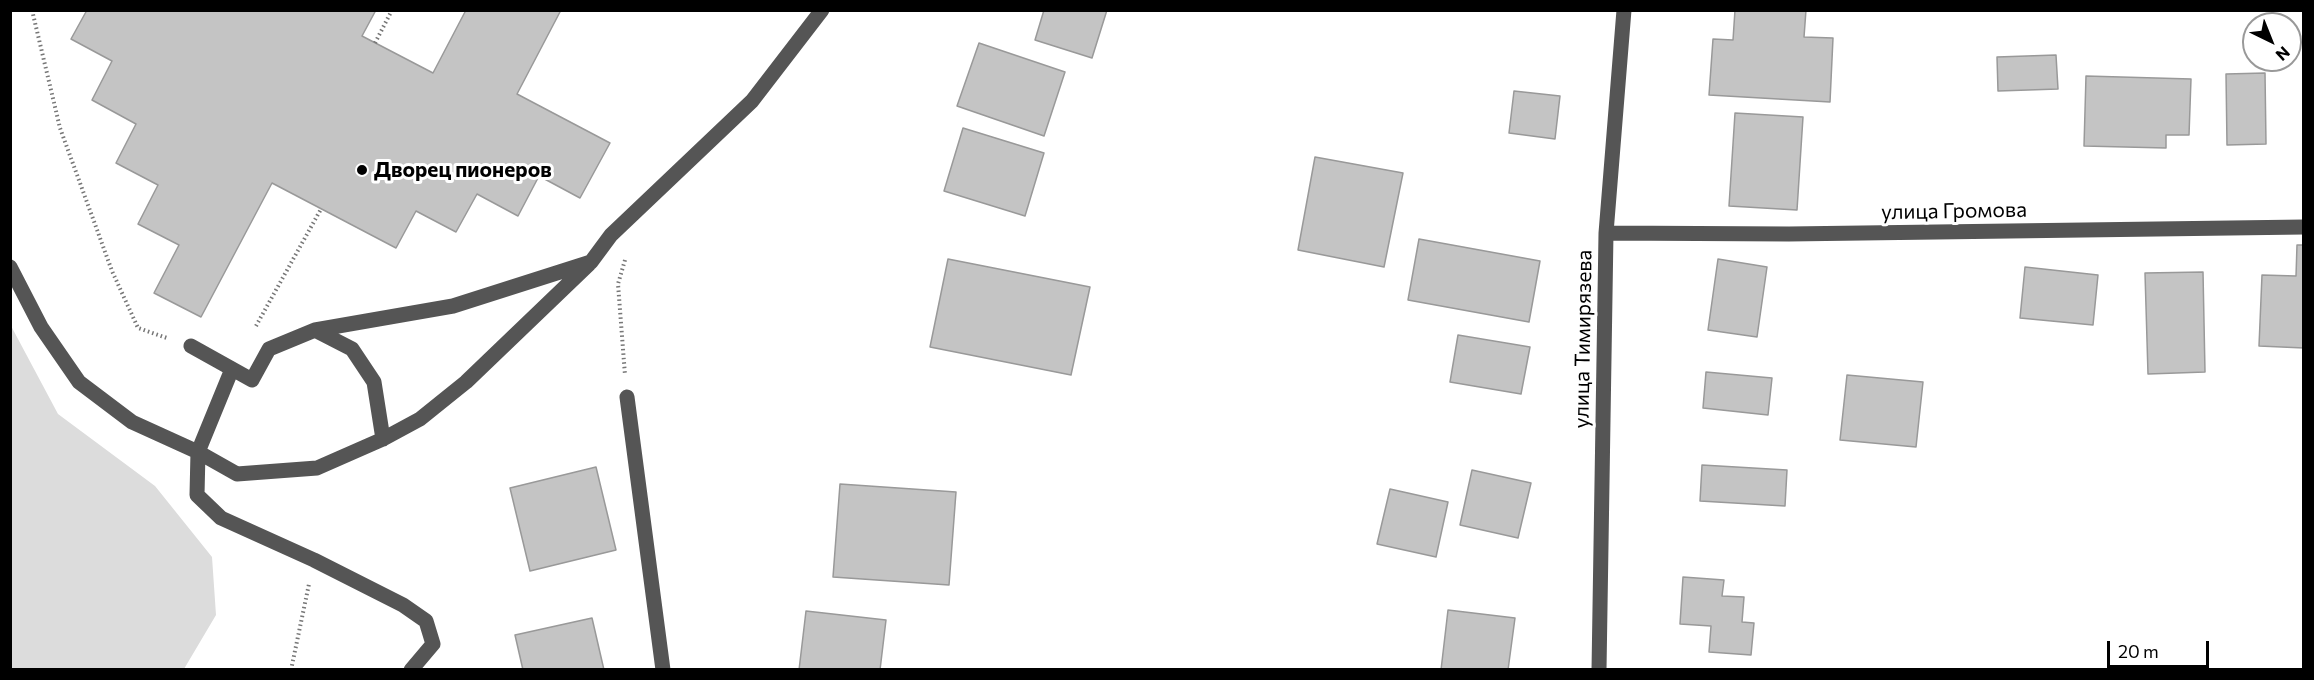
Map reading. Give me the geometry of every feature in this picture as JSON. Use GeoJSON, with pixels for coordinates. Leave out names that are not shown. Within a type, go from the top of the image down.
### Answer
{"type":"FeatureCollection","features":[{"type":"Feature","properties":{"kind":"street","name":"улица Тимирязева"},"geometry":{"type":"LineString","coordinates":[[1599,669],[1606,233],[1624,10]]}},
{"type":"Feature","properties":{"kind":"street"},"geometry":{"type":"LineString","coordinates":[[10,267],[41,327],[79,382],[132,422],[198,452],[237,474],[317,468],[383,439],[420,419],[466,382],[591,262],[610,235],[752,101],[816,12]]}},
{"type":"Feature","properties":{"kind":"street","name":"улица Громова"},"geometry":{"type":"LineString","coordinates":[[1606,233],[1789,234],[2304,227]]}},
{"type":"Feature","properties":{"kind":"street"},"geometry":{"type":"LineString","coordinates":[[191,346],[252,380],[269,349],[315,330],[453,306],[591,262]]}},
{"type":"Feature","properties":{"kind":"street"},"geometry":{"type":"LineString","coordinates":[[315,330],[352,349],[374,382],[383,439]]}},
{"type":"Feature","properties":{"kind":"street"},"geometry":{"type":"LineString","coordinates":[[232,369],[198,452],[197,495],[221,518],[314,560],[403,605],[426,621],[433,644],[411,669]]}},
{"type":"Feature","properties":{"kind":"street"},"geometry":{"type":"LineString","coordinates":[[627,398],[663,669]]}},
{"type":"Feature","properties":{"kind":"path"},"geometry":{"type":"LineString","coordinates":[[32,10],[60,128],[112,271],[138,328],[191,346]]}},
{"type":"Feature","properties":{"kind":"path"},"geometry":{"type":"LineString","coordinates":[[375,42],[392,10]]}},
{"type":"Feature","properties":{"kind":"path"},"geometry":{"type":"LineString","coordinates":[[255,329],[321,209]]}},
{"type":"Feature","properties":{"kind":"path"},"geometry":{"type":"LineString","coordinates":[[627,254],[618,284],[627,398]]}},
{"type":"Feature","properties":{"kind":"path"},"geometry":{"type":"LineString","coordinates":[[291,669],[314,560]]}},
{"type":"Feature","properties":{"kind":"shaded area"},"geometry":{"type":"Polygon","coordinates":[[[10,324],[58,414],[155,486],[212,557],[216,615],[184,669],[11,669],[10,324]]]}},
{"type":"Feature","properties":{"kind":"building","name":"Дворец пионеров"},"geometry":{"type":"Polygon","coordinates":[[[87,10],[376,10],[362,36],[433,73],[466,10],[561,10],[517,94],[610,143],[580,198],[539,176],[518,216],[477,194],[456,232],[416,211],[396,248],[272,183],[201,317],[154,293],[179,245],[138,224],[158,185],[116,163],[136,124],[92,100],[112,61],[71,39],[87,10]]]}},
{"type":"Feature","properties":{"kind":"building"},"geometry":{"type":"Polygon","coordinates":[[[1044,10],[1107,10],[1092,58],[1035,40],[1044,10]]]}},
{"type":"Feature","properties":{"kind":"building"},"geometry":{"type":"Polygon","coordinates":[[[1735,10],[1806,10],[1804,37],[1833,38],[1830,102],[1709,95],[1713,39],[1733,40],[1735,10]]]}},
{"type":"Feature","properties":{"kind":"building"},"geometry":{"type":"Polygon","coordinates":[[[979,43],[1065,72],[1044,136],[957,106],[979,43]]]}},
{"type":"Feature","properties":{"kind":"building"},"geometry":{"type":"Polygon","coordinates":[[[2056,55],[2058,89],[1998,91],[1997,57],[2056,55]]]}},
{"type":"Feature","properties":{"kind":"building"},"geometry":{"type":"Polygon","coordinates":[[[2265,73],[2266,144],[2227,145],[2226,74],[2265,73]]]}},
{"type":"Feature","properties":{"kind":"building"},"geometry":{"type":"Polygon","coordinates":[[[2086,76],[2191,79],[2189,135],[2166,135],[2166,148],[2084,146],[2086,76]]]}},
{"type":"Feature","properties":{"kind":"building"},"geometry":{"type":"Polygon","coordinates":[[[1514,91],[1560,96],[1555,139],[1509,133],[1514,91]]]}},
{"type":"Feature","properties":{"kind":"building"},"geometry":{"type":"Polygon","coordinates":[[[1735,113],[1803,117],[1797,210],[1729,206],[1735,113]]]}},
{"type":"Feature","properties":{"kind":"building"},"geometry":{"type":"Polygon","coordinates":[[[963,128],[1044,153],[1025,216],[944,191],[963,128]]]}},
{"type":"Feature","properties":{"kind":"building"},"geometry":{"type":"Polygon","coordinates":[[[1315,157],[1403,173],[1384,267],[1298,250],[1315,157]]]}},
{"type":"Feature","properties":{"kind":"building"},"geometry":{"type":"Polygon","coordinates":[[[1419,239],[1540,261],[1529,322],[1408,300],[1419,239]]]}},
{"type":"Feature","properties":{"kind":"building"},"geometry":{"type":"Polygon","coordinates":[[[2297,245],[2304,245],[2304,348],[2259,346],[2262,275],[2296,276],[2297,245]]]}},
{"type":"Feature","properties":{"kind":"building"},"geometry":{"type":"Polygon","coordinates":[[[948,259],[1090,287],[1071,375],[930,347],[948,259]]]}},
{"type":"Feature","properties":{"kind":"building"},"geometry":{"type":"Polygon","coordinates":[[[1718,259],[1767,267],[1757,337],[1708,330],[1718,259]]]}},
{"type":"Feature","properties":{"kind":"building"},"geometry":{"type":"Polygon","coordinates":[[[2025,267],[2098,275],[2093,325],[2020,318],[2025,267]]]}},
{"type":"Feature","properties":{"kind":"building"},"geometry":{"type":"Polygon","coordinates":[[[2203,272],[2205,372],[2148,374],[2145,273],[2203,272]]]}},
{"type":"Feature","properties":{"kind":"building"},"geometry":{"type":"Polygon","coordinates":[[[1458,335],[1530,347],[1521,394],[1450,382],[1458,335]]]}},
{"type":"Feature","properties":{"kind":"building"},"geometry":{"type":"Polygon","coordinates":[[[1706,372],[1772,378],[1768,415],[1703,408],[1706,372]]]}},
{"type":"Feature","properties":{"kind":"building"},"geometry":{"type":"Polygon","coordinates":[[[1847,375],[1923,382],[1916,447],[1840,440],[1847,375]]]}},
{"type":"Feature","properties":{"kind":"building"},"geometry":{"type":"Polygon","coordinates":[[[1702,465],[1787,470],[1785,506],[1700,501],[1702,465]]]}},
{"type":"Feature","properties":{"kind":"building"},"geometry":{"type":"Polygon","coordinates":[[[596,467],[616,550],[530,571],[510,488],[596,467]]]}},
{"type":"Feature","properties":{"kind":"building"},"geometry":{"type":"Polygon","coordinates":[[[1472,470],[1531,483],[1518,538],[1460,525],[1472,470]]]}},
{"type":"Feature","properties":{"kind":"building"},"geometry":{"type":"Polygon","coordinates":[[[840,484],[956,492],[949,585],[833,577],[840,484]]]}},
{"type":"Feature","properties":{"kind":"building"},"geometry":{"type":"Polygon","coordinates":[[[1390,489],[1448,502],[1436,557],[1377,544],[1390,489]]]}},
{"type":"Feature","properties":{"kind":"building"},"geometry":{"type":"Polygon","coordinates":[[[1683,577],[1724,580],[1722,596],[1744,597],[1742,622],[1754,623],[1751,655],[1709,652],[1711,626],[1680,624],[1683,577]]]}},
{"type":"Feature","properties":{"kind":"building"},"geometry":{"type":"Polygon","coordinates":[[[1448,610],[1515,618],[1508,670],[1441,670],[1448,610]]]}},
{"type":"Feature","properties":{"kind":"building"},"geometry":{"type":"Polygon","coordinates":[[[806,611],[886,620],[880,670],[799,670],[806,611]]]}},
{"type":"Feature","properties":{"kind":"building"},"geometry":{"type":"Polygon","coordinates":[[[592,618],[604,670],[523,670],[515,635],[592,618]]]}},
{"type":"Feature","properties":{"kind":"place","name":"Дворец пионеров"},"geometry":{"type":"Point","coordinates":[362,170]}}]}
